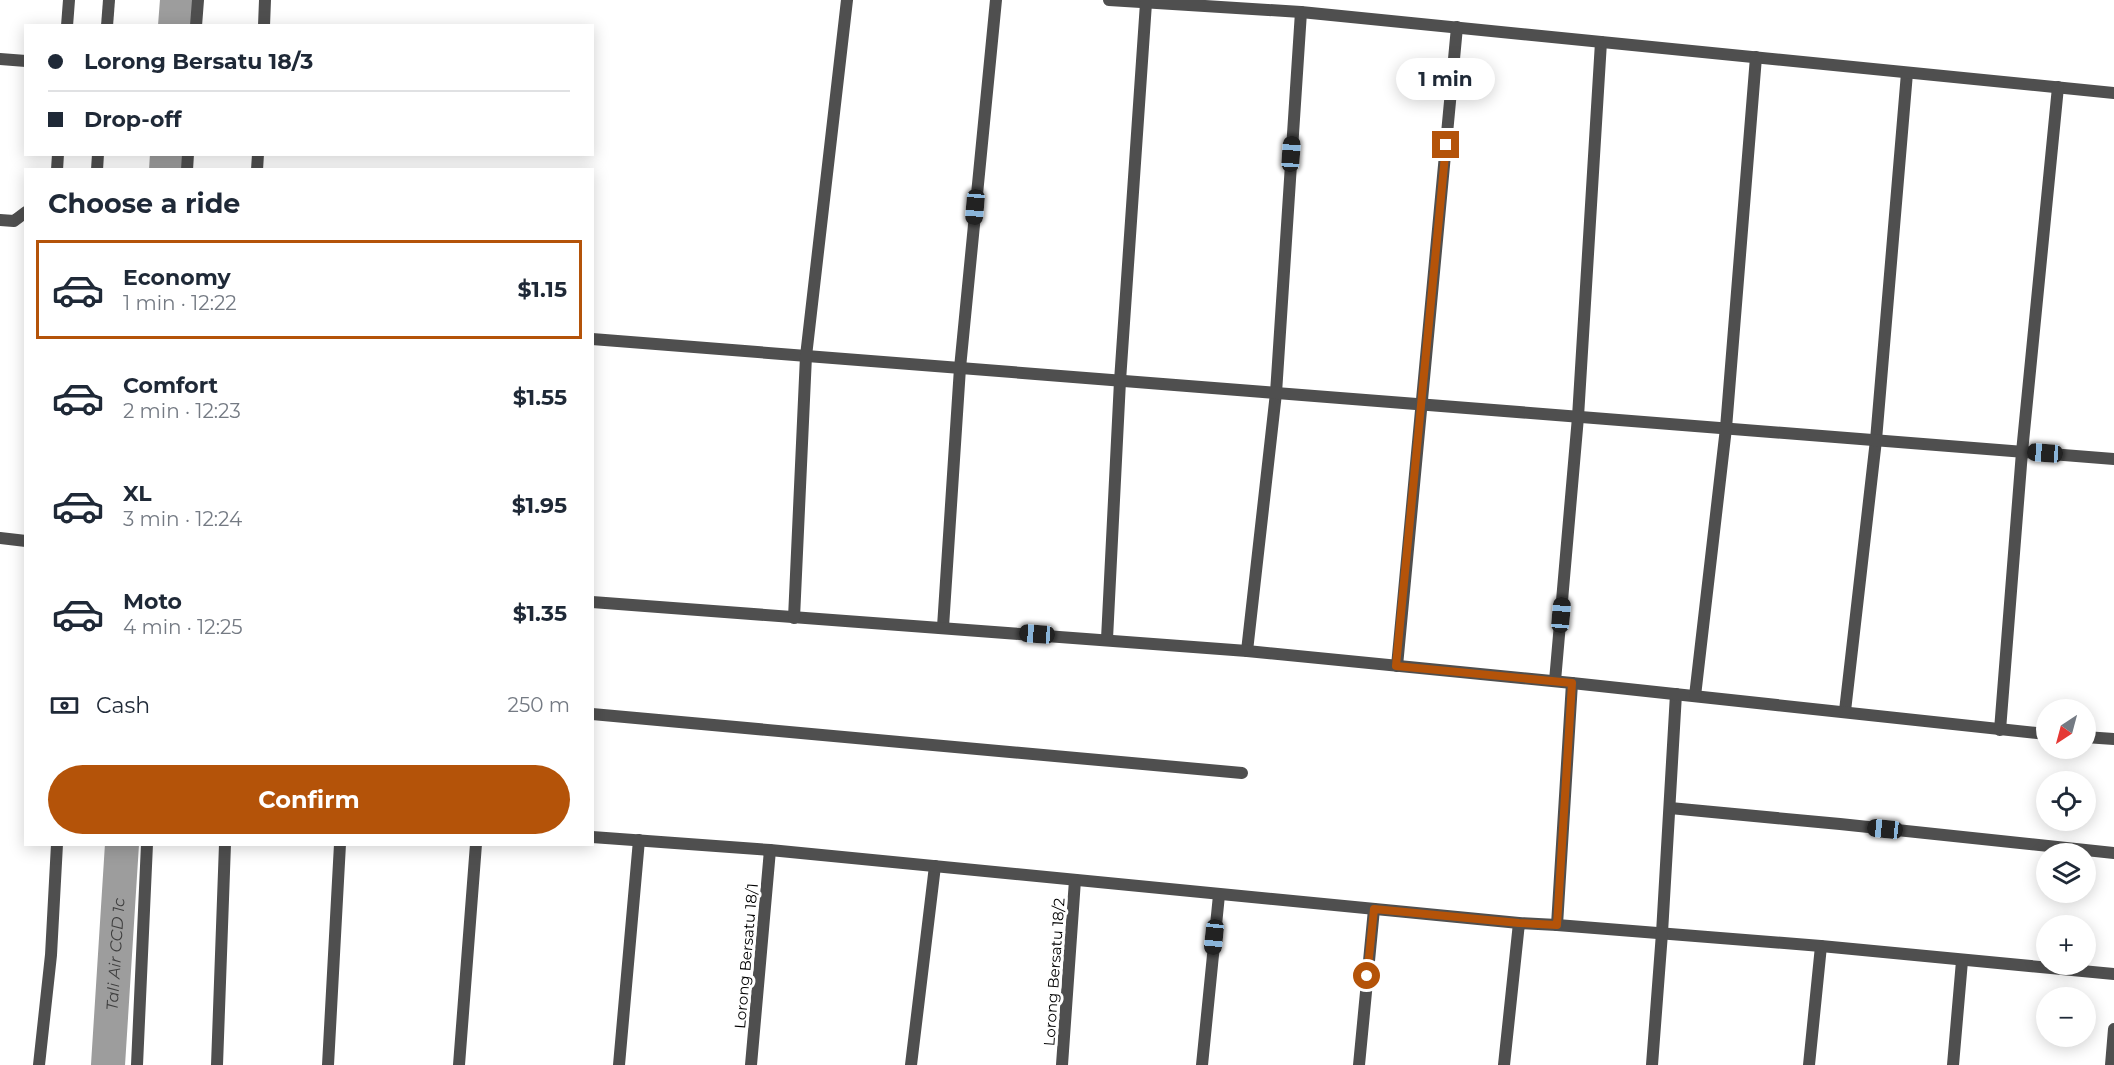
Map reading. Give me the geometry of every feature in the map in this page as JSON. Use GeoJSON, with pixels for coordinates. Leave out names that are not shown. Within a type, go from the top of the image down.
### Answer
{"type":"FeatureCollection","features":[{"type":"Feature","properties":{"kind":"street"},"geometry":{"type":"LineString","coordinates":[[67,24],[69,0]]}},
{"type":"Feature","properties":{"kind":"street"},"geometry":{"type":"LineString","coordinates":[[107,24],[109,0]]}},
{"type":"Feature","properties":{"kind":"street"},"geometry":{"type":"LineString","coordinates":[[196,24],[198,0]]}},
{"type":"Feature","properties":{"kind":"street"},"geometry":{"type":"LineString","coordinates":[[264,24],[265,0]]}},
{"type":"Feature","properties":{"kind":"street"},"geometry":{"type":"LineString","coordinates":[[794,618],[806,356],[847,0]]}},
{"type":"Feature","properties":{"kind":"street"},"geometry":{"type":"LineString","coordinates":[[943,627],[960,368],[996,0]]}},
{"type":"Feature","properties":{"kind":"street"},"geometry":{"type":"LineString","coordinates":[[1108,0],[1301,12],[2114,93]]}},
{"type":"Feature","properties":{"kind":"street"},"geometry":{"type":"LineString","coordinates":[[1107,639],[1120,381],[1146,3]]}},
{"type":"Feature","properties":{"kind":"street"},"geometry":{"type":"LineString","coordinates":[[1247,651],[1276,393],[1301,12]]}},
{"type":"Feature","properties":{"kind":"street"},"geometry":{"type":"LineString","coordinates":[[1396,666],[1457,27]]}},
{"type":"Feature","properties":{"kind":"street"},"geometry":{"type":"LineString","coordinates":[[1555,681],[1578,417],[1601,42]]}},
{"type":"Feature","properties":{"kind":"street"},"geometry":{"type":"LineString","coordinates":[[1695,696],[1726,428],[1756,57]]}},
{"type":"Feature","properties":{"kind":"street"},"geometry":{"type":"LineString","coordinates":[[0,59],[24,61]]}},
{"type":"Feature","properties":{"kind":"street"},"geometry":{"type":"LineString","coordinates":[[1845,711],[1876,440],[1907,73]]}},
{"type":"Feature","properties":{"kind":"street"},"geometry":{"type":"LineString","coordinates":[[2000,730],[2022,452],[2058,87]]}},
{"type":"Feature","properties":{"kind":"street"},"geometry":{"type":"LineString","coordinates":[[0,220],[14,221],[24,214]]}},
{"type":"Feature","properties":{"kind":"street"},"geometry":{"type":"LineString","coordinates":[[594,339],[2114,459]]}},
{"type":"Feature","properties":{"kind":"street"},"geometry":{"type":"LineString","coordinates":[[0,538],[24,542]]}},
{"type":"Feature","properties":{"kind":"street"},"geometry":{"type":"LineString","coordinates":[[594,602],[1247,651],[1845,711],[2036,733]]}},
{"type":"Feature","properties":{"kind":"street"},"geometry":{"type":"LineString","coordinates":[[1557,925],[1572,683]]}},
{"type":"Feature","properties":{"kind":"street"},"geometry":{"type":"LineString","coordinates":[[1652,1065],[1676,694]]}},
{"type":"Feature","properties":{"kind":"street"},"geometry":{"type":"LineString","coordinates":[[594,714],[1242,773]]}},
{"type":"Feature","properties":{"kind":"street"},"geometry":{"type":"LineString","coordinates":[[2096,738],[2114,739]]}},
{"type":"Feature","properties":{"kind":"street"},"geometry":{"type":"LineString","coordinates":[[1670,808],[2114,853]]}},
{"type":"Feature","properties":{"kind":"street"},"geometry":{"type":"LineString","coordinates":[[594,837],[770,850],[1519,923],[1821,946],[2114,974]]}},
{"type":"Feature","properties":{"kind":"street"},"geometry":{"type":"LineString","coordinates":[[620,1065],[639,840]]}},
{"type":"Feature","properties":{"kind":"street"},"geometry":{"type":"LineString","coordinates":[[39,1065],[51,955],[57,846]]}},
{"type":"Feature","properties":{"kind":"street"},"geometry":{"type":"LineString","coordinates":[[137,1065],[147,846]]}},
{"type":"Feature","properties":{"kind":"street"},"geometry":{"type":"LineString","coordinates":[[217,1065],[225,846]]}},
{"type":"Feature","properties":{"kind":"street"},"geometry":{"type":"LineString","coordinates":[[328,1065],[340,846]]}},
{"type":"Feature","properties":{"kind":"street"},"geometry":{"type":"LineString","coordinates":[[459,1065],[476,846]]}},
{"type":"Feature","properties":{"kind":"street","name":"Lorong Bersatu 18/1"},"geometry":{"type":"LineString","coordinates":[[751,1065],[770,850]]}},
{"type":"Feature","properties":{"kind":"street"},"geometry":{"type":"LineString","coordinates":[[911,1065],[935,866]]}},
{"type":"Feature","properties":{"kind":"street","name":"Lorong Bersatu 18/2"},"geometry":{"type":"LineString","coordinates":[[1062,1065],[1075,880]]}},
{"type":"Feature","properties":{"kind":"street"},"geometry":{"type":"LineString","coordinates":[[1202,1065],[1219,895]]}},
{"type":"Feature","properties":{"kind":"street"},"geometry":{"type":"LineString","coordinates":[[1359,1065],[1374,909]]}},
{"type":"Feature","properties":{"kind":"street"},"geometry":{"type":"LineString","coordinates":[[1504,1065],[1519,923]]}},
{"type":"Feature","properties":{"kind":"street"},"geometry":{"type":"LineString","coordinates":[[1809,1065],[1821,946]]}},
{"type":"Feature","properties":{"kind":"street"},"geometry":{"type":"LineString","coordinates":[[1953,1065],[1962,961]]}},
{"type":"Feature","properties":{"kind":"street"},"geometry":{"type":"LineString","coordinates":[[2111,1065],[2114,1029]]}},
{"type":"Feature","properties":{"kind":"waterway","name":"Tali Air CCD 1c"},"geometry":{"type":"LineString","coordinates":[[175,24],[177,0]]}},
{"type":"Feature","properties":{"kind":"waterway","name":"Tali Air CCD 1c"},"geometry":{"type":"LineString","coordinates":[[166,168],[167,156]]}},
{"type":"Feature","properties":{"kind":"waterway","name":"Tali Air CCD 1c"},"geometry":{"type":"LineString","coordinates":[[108,1065],[122,846]]}},
{"type":"Feature","properties":{"kind":"route"},"geometry":{"type":"LineString","coordinates":[[1367,976],[1374,909],[1557,925],[1572,683],[1396,666],[1446,145]]}}]}
